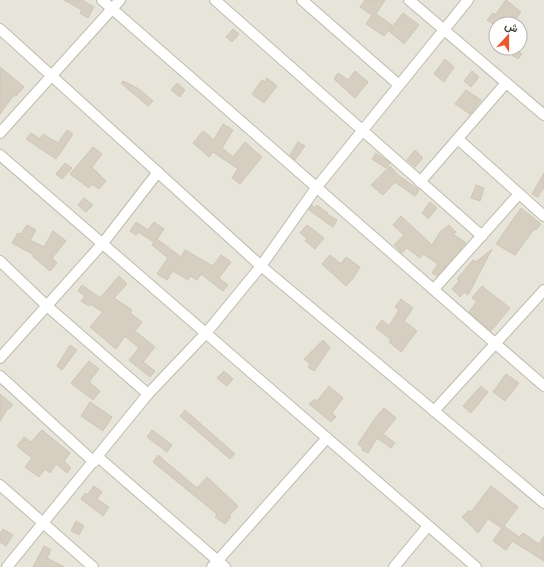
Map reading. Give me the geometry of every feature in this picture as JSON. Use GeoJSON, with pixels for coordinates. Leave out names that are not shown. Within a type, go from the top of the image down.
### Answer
{"type":"FeatureCollection","features":[{"type":"Feature","properties":{"kind":"street"},"geometry":{"type":"LineString","coordinates":[[102,0],[316,188],[496,342],[544,386]]}},
{"type":"Feature","properties":{"kind":"street"},"geometry":{"type":"LineString","coordinates":[[0,133],[120,0]]}},
{"type":"Feature","properties":{"kind":"street"},"geometry":{"type":"LineString","coordinates":[[302,0],[399,84]]}},
{"type":"Feature","properties":{"kind":"street"},"geometry":{"type":"LineString","coordinates":[[409,0],[544,115]]}},
{"type":"Feature","properties":{"kind":"street"},"geometry":{"type":"LineString","coordinates":[[7,567],[44,524],[148,394],[207,332],[261,266],[316,188],[468,0]]}},
{"type":"Feature","properties":{"kind":"street"},"geometry":{"type":"LineString","coordinates":[[221,2],[482,236]]}},
{"type":"Feature","properties":{"kind":"street"},"geometry":{"type":"LineString","coordinates":[[0,29],[261,266],[544,503]]}},
{"type":"Feature","properties":{"kind":"street"},"geometry":{"type":"LineString","coordinates":[[420,182],[506,83]]}},
{"type":"Feature","properties":{"kind":"street"},"geometry":{"type":"LineString","coordinates":[[458,138],[544,216]]}},
{"type":"Feature","properties":{"kind":"street"},"geometry":{"type":"LineString","coordinates":[[0,155],[207,332],[476,567]]}},
{"type":"Feature","properties":{"kind":"street"},"geometry":{"type":"LineString","coordinates":[[0,358],[103,243],[158,172]]}},
{"type":"Feature","properties":{"kind":"street"},"geometry":{"type":"LineString","coordinates":[[434,289],[519,194]]}},
{"type":"Feature","properties":{"kind":"street"},"geometry":{"type":"LineString","coordinates":[[0,261],[47,306],[148,394]]}},
{"type":"Feature","properties":{"kind":"street"},"geometry":{"type":"LineString","coordinates":[[434,411],[544,290]]}},
{"type":"Feature","properties":{"kind":"street"},"geometry":{"type":"LineString","coordinates":[[0,376],[219,565],[327,438]]}},
{"type":"Feature","properties":{"kind":"street"},"geometry":{"type":"LineString","coordinates":[[0,485],[93,567]]}},
{"type":"Feature","properties":{"kind":"street"},"geometry":{"type":"LineString","coordinates":[[394,567],[428,526]]}},
{"type":"Feature","properties":{"kind":"shaded area"},"geometry":{"type":"Polygon","coordinates":[[[0,0],[544,0],[544,567],[0,567],[0,0]]]}},
{"type":"Feature","properties":{"kind":"building"},"geometry":{"type":"Polygon","coordinates":[[[64,0],[82,0],[94,7],[88,18],[80,13],[82,10],[64,0]]]}},
{"type":"Feature","properties":{"kind":"building"},"geometry":{"type":"Polygon","coordinates":[[[365,0],[385,0],[376,14],[392,25],[384,36],[366,24],[372,15],[360,7],[365,0]]]}},
{"type":"Feature","properties":{"kind":"building"},"geometry":{"type":"Polygon","coordinates":[[[506,0],[521,12],[518,16],[490,16],[493,13],[495,15],[506,0]]]}},
{"type":"Feature","properties":{"kind":"building"},"geometry":{"type":"Polygon","coordinates":[[[403,13],[419,25],[404,44],[389,31],[403,13]]]}},
{"type":"Feature","properties":{"kind":"building"},"geometry":{"type":"Polygon","coordinates":[[[233,29],[239,34],[232,42],[226,37],[233,29]]]}},
{"type":"Feature","properties":{"kind":"building"},"geometry":{"type":"Polygon","coordinates":[[[514,56],[520,56],[518,59],[514,56]]]}},
{"type":"Feature","properties":{"kind":"building"},"geometry":{"type":"Polygon","coordinates":[[[445,59],[454,67],[444,82],[434,74],[445,59]]]}},
{"type":"Feature","properties":{"kind":"building"},"geometry":{"type":"Polygon","coordinates":[[[0,67],[24,87],[16,96],[14,95],[0,114],[0,67]]]}},
{"type":"Feature","properties":{"kind":"building"},"geometry":{"type":"Polygon","coordinates":[[[355,71],[368,82],[355,98],[334,79],[338,73],[348,80],[355,71]]]}},
{"type":"Feature","properties":{"kind":"building"},"geometry":{"type":"Polygon","coordinates":[[[472,71],[479,77],[471,87],[464,81],[472,71]]]}},
{"type":"Feature","properties":{"kind":"building"},"geometry":{"type":"Polygon","coordinates":[[[267,78],[277,86],[264,103],[252,94],[262,80],[265,82],[267,78]]]}},
{"type":"Feature","properties":{"kind":"building"},"geometry":{"type":"Polygon","coordinates":[[[123,81],[139,89],[153,101],[148,106],[121,83],[123,81]]]}},
{"type":"Feature","properties":{"kind":"building"},"geometry":{"type":"Polygon","coordinates":[[[177,83],[185,90],[180,97],[171,90],[177,83]]]}},
{"type":"Feature","properties":{"kind":"building"},"geometry":{"type":"Polygon","coordinates":[[[466,90],[481,100],[470,114],[455,104],[466,90]]]}},
{"type":"Feature","properties":{"kind":"building"},"geometry":{"type":"Polygon","coordinates":[[[223,124],[233,130],[222,148],[233,157],[245,142],[262,157],[240,184],[232,178],[238,169],[213,152],[209,157],[193,143],[203,131],[214,140],[223,124]]]}},
{"type":"Feature","properties":{"kind":"building"},"geometry":{"type":"Polygon","coordinates":[[[67,130],[73,134],[56,159],[26,139],[31,133],[40,139],[43,134],[58,143],[67,130]]]}},
{"type":"Feature","properties":{"kind":"building"},"geometry":{"type":"Polygon","coordinates":[[[298,142],[305,146],[295,160],[290,155],[298,142]]]}},
{"type":"Feature","properties":{"kind":"building"},"geometry":{"type":"Polygon","coordinates":[[[93,147],[102,154],[92,167],[106,181],[99,189],[92,184],[89,188],[70,174],[93,147]]]}},
{"type":"Feature","properties":{"kind":"building"},"geometry":{"type":"Polygon","coordinates":[[[415,150],[423,158],[415,167],[407,160],[415,150]]]}},
{"type":"Feature","properties":{"kind":"building"},"geometry":{"type":"Polygon","coordinates":[[[376,153],[390,163],[386,168],[372,159],[376,153]]]}},
{"type":"Feature","properties":{"kind":"building"},"geometry":{"type":"Polygon","coordinates":[[[65,163],[72,168],[62,179],[56,174],[65,163]]]}},
{"type":"Feature","properties":{"kind":"building"},"geometry":{"type":"Polygon","coordinates":[[[390,166],[398,175],[419,190],[415,196],[395,182],[383,195],[371,185],[390,166]]]}},
{"type":"Feature","properties":{"kind":"building"},"geometry":{"type":"Polygon","coordinates":[[[544,173],[544,187],[538,197],[532,194],[544,173]]]}},
{"type":"Feature","properties":{"kind":"building"},"geometry":{"type":"Polygon","coordinates":[[[476,185],[484,188],[480,201],[471,198],[476,185]]]}},
{"type":"Feature","properties":{"kind":"building"},"geometry":{"type":"Polygon","coordinates":[[[84,198],[93,205],[86,212],[78,205],[84,198]]]}},
{"type":"Feature","properties":{"kind":"building"},"geometry":{"type":"Polygon","coordinates":[[[430,202],[437,208],[428,219],[422,213],[430,202]]]}},
{"type":"Feature","properties":{"kind":"building"},"geometry":{"type":"Polygon","coordinates":[[[312,205],[315,208],[317,205],[337,220],[333,227],[309,210],[312,205]]]}},
{"type":"Feature","properties":{"kind":"building"},"geometry":{"type":"Polygon","coordinates":[[[521,208],[541,224],[536,230],[534,229],[515,255],[496,244],[521,208]]]}},
{"type":"Feature","properties":{"kind":"building"},"geometry":{"type":"Polygon","coordinates":[[[401,216],[432,245],[441,231],[449,225],[456,232],[453,234],[466,243],[437,276],[432,273],[438,264],[423,254],[420,258],[407,248],[402,253],[394,245],[404,235],[393,225],[401,216]]]}},
{"type":"Feature","properties":{"kind":"building"},"geometry":{"type":"Polygon","coordinates":[[[136,222],[148,230],[154,222],[164,229],[157,239],[181,257],[185,250],[213,266],[221,255],[231,262],[219,278],[228,285],[223,291],[201,274],[197,280],[190,276],[188,280],[173,271],[167,280],[157,274],[168,258],[152,245],[154,242],[138,232],[136,235],[130,231],[136,222]]]}},
{"type":"Feature","properties":{"kind":"building"},"geometry":{"type":"Polygon","coordinates":[[[27,225],[36,230],[30,240],[44,247],[53,231],[66,241],[52,258],[57,263],[50,271],[33,257],[34,255],[12,243],[18,233],[21,234],[27,225]]]}},
{"type":"Feature","properties":{"kind":"building"},"geometry":{"type":"Polygon","coordinates":[[[307,225],[324,238],[315,249],[305,241],[307,238],[300,233],[307,225]]]}},
{"type":"Feature","properties":{"kind":"building"},"geometry":{"type":"Polygon","coordinates":[[[492,249],[468,295],[464,292],[460,297],[452,289],[459,281],[457,279],[473,260],[476,262],[492,249]]]}},
{"type":"Feature","properties":{"kind":"building"},"geometry":{"type":"Polygon","coordinates":[[[330,255],[341,264],[346,257],[360,267],[346,286],[322,264],[330,255]]]}},
{"type":"Feature","properties":{"kind":"building"},"geometry":{"type":"Polygon","coordinates":[[[119,276],[127,284],[114,298],[132,310],[130,313],[142,322],[135,331],[155,347],[143,362],[155,371],[150,377],[129,360],[139,348],[125,336],[116,349],[90,327],[103,312],[90,304],[89,306],[81,301],[85,296],[78,291],[82,285],[100,298],[119,276]]]}},
{"type":"Feature","properties":{"kind":"building"},"geometry":{"type":"Polygon","coordinates":[[[482,286],[510,308],[491,331],[469,312],[477,301],[472,298],[482,286]]]}},
{"type":"Feature","properties":{"kind":"building"},"geometry":{"type":"Polygon","coordinates":[[[401,299],[413,308],[404,321],[417,331],[401,352],[389,342],[391,340],[376,328],[382,320],[389,326],[399,310],[395,307],[401,299]]]}},
{"type":"Feature","properties":{"kind":"building"},"geometry":{"type":"Polygon","coordinates":[[[323,340],[330,348],[314,371],[308,367],[310,364],[304,359],[323,340]]]}},
{"type":"Feature","properties":{"kind":"building"},"geometry":{"type":"Polygon","coordinates":[[[70,345],[77,350],[62,370],[57,366],[70,345]]]}},
{"type":"Feature","properties":{"kind":"building"},"geometry":{"type":"Polygon","coordinates":[[[89,361],[99,369],[89,382],[100,391],[93,400],[71,383],[89,361]]]}},
{"type":"Feature","properties":{"kind":"building"},"geometry":{"type":"Polygon","coordinates":[[[224,371],[233,379],[227,386],[217,378],[224,371]]]}},
{"type":"Feature","properties":{"kind":"building"},"geometry":{"type":"Polygon","coordinates":[[[506,374],[519,383],[505,401],[493,392],[506,374]]]}},
{"type":"Feature","properties":{"kind":"building"},"geometry":{"type":"Polygon","coordinates":[[[329,386],[343,398],[332,413],[336,417],[331,422],[309,404],[315,399],[317,401],[329,386]]]}},
{"type":"Feature","properties":{"kind":"building"},"geometry":{"type":"Polygon","coordinates":[[[481,386],[488,392],[471,413],[463,406],[481,386]]]}},
{"type":"Feature","properties":{"kind":"building"},"geometry":{"type":"Polygon","coordinates":[[[0,394],[13,405],[7,410],[0,421],[0,394]]]}},
{"type":"Feature","properties":{"kind":"building"},"geometry":{"type":"Polygon","coordinates":[[[90,402],[112,417],[103,431],[81,416],[90,402]]]}},
{"type":"Feature","properties":{"kind":"building"},"geometry":{"type":"Polygon","coordinates":[[[384,408],[396,418],[383,434],[395,443],[391,448],[377,438],[368,453],[362,450],[363,448],[358,444],[376,417],[384,408]]]}},
{"type":"Feature","properties":{"kind":"building"},"geometry":{"type":"Polygon","coordinates":[[[185,410],[235,454],[230,459],[180,416],[185,410]]]}},
{"type":"Feature","properties":{"kind":"building"},"geometry":{"type":"Polygon","coordinates":[[[42,430],[70,453],[64,461],[71,468],[67,473],[56,464],[50,473],[45,469],[39,477],[25,467],[32,458],[17,446],[24,437],[31,442],[42,430]]]}},
{"type":"Feature","properties":{"kind":"building"},"geometry":{"type":"Polygon","coordinates":[[[152,430],[172,445],[167,452],[147,437],[152,430]]]}},
{"type":"Feature","properties":{"kind":"building"},"geometry":{"type":"Polygon","coordinates":[[[158,455],[197,488],[207,477],[238,506],[229,516],[231,517],[225,524],[215,517],[217,514],[153,462],[158,455]]]}},
{"type":"Feature","properties":{"kind":"building"},"geometry":{"type":"Polygon","coordinates":[[[94,486],[102,492],[97,499],[109,507],[103,516],[81,499],[85,493],[87,495],[94,486]]]}},
{"type":"Feature","properties":{"kind":"building"},"geometry":{"type":"Polygon","coordinates":[[[491,486],[518,507],[504,526],[519,537],[523,533],[539,544],[544,536],[544,561],[512,541],[506,550],[493,541],[502,528],[488,519],[478,533],[462,517],[469,510],[471,512],[491,486]]]}},
{"type":"Feature","properties":{"kind":"building"},"geometry":{"type":"Polygon","coordinates":[[[76,521],[84,526],[79,535],[71,531],[76,521]]]}},
{"type":"Feature","properties":{"kind":"building"},"geometry":{"type":"Polygon","coordinates":[[[3,529],[13,535],[6,546],[0,542],[0,534],[3,529]]]}},
{"type":"Feature","properties":{"kind":"building"},"geometry":{"type":"Polygon","coordinates":[[[44,546],[51,550],[47,558],[64,567],[33,567],[44,546]]]}}]}
